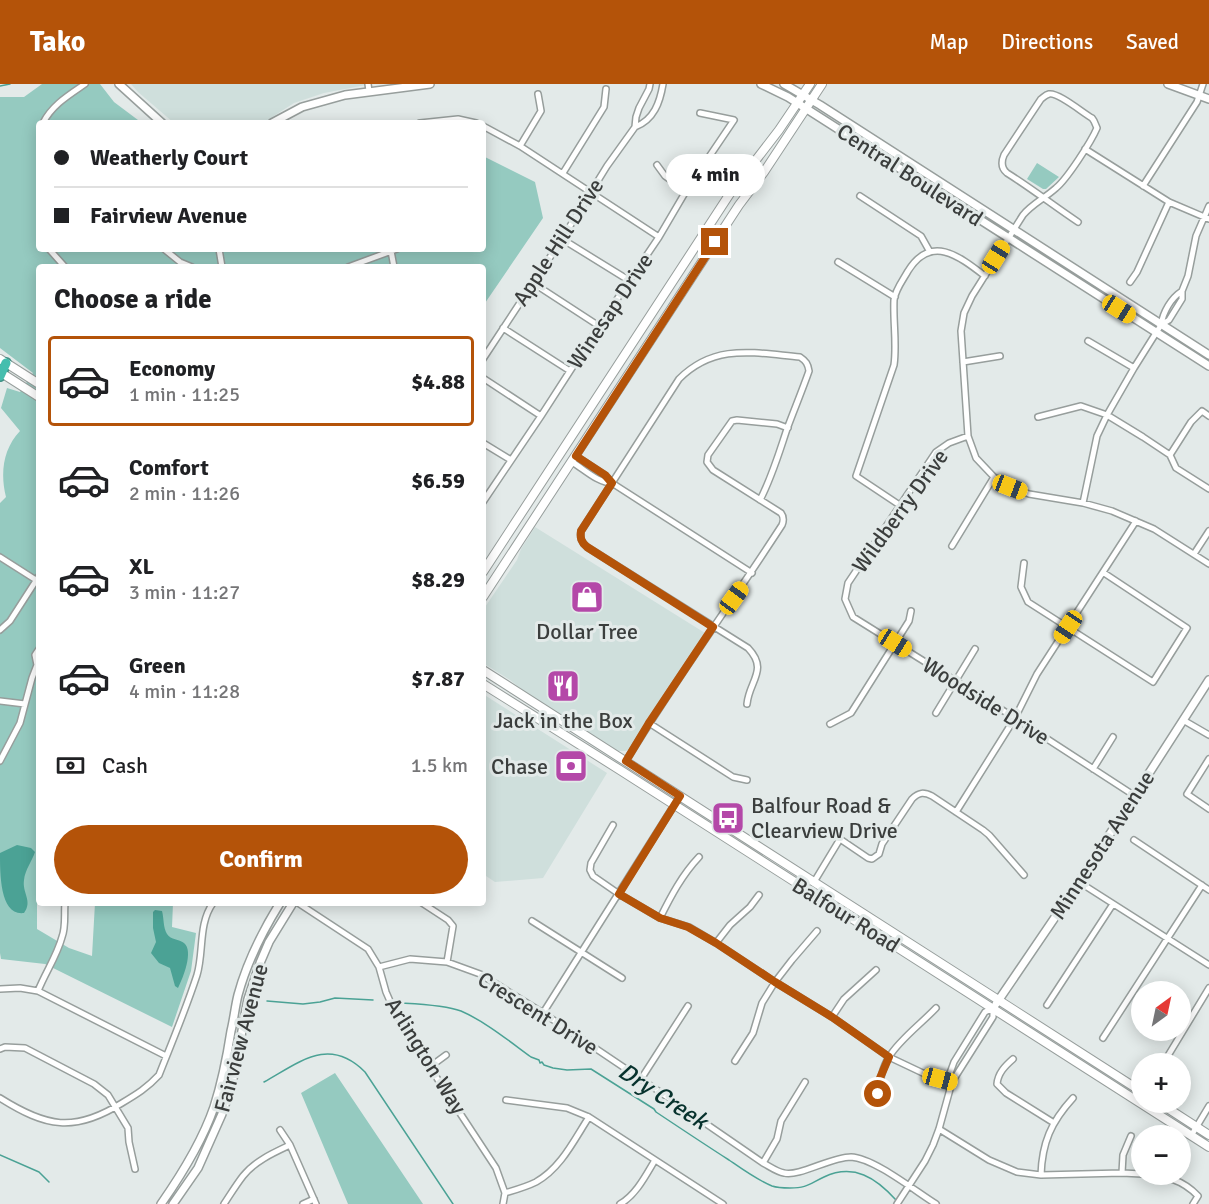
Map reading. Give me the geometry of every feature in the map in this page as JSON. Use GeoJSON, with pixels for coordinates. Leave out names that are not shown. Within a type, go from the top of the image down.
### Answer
{"type":"FeatureCollection","features":[{"type":"Feature","properties":{"kind":"highway"},"geometry":{"type":"LineString","coordinates":[[1,373],[3,361]]}},
{"type":"Feature","properties":{"kind":"main road"},"geometry":{"type":"LineString","coordinates":[[486,567],[729,195],[779,130],[810,84]]}},
{"type":"Feature","properties":{"kind":"main road"},"geometry":{"type":"LineString","coordinates":[[486,592],[739,205],[764,172],[822,84]]}},
{"type":"Feature","properties":{"kind":"main road"},"geometry":{"type":"LineString","coordinates":[[3,361],[36,382]]}},
{"type":"Feature","properties":{"kind":"main road"},"geometry":{"type":"LineString","coordinates":[[1,373],[36,395]]}},
{"type":"Feature","properties":{"kind":"main road"},"geometry":{"type":"LineString","coordinates":[[574,459],[571,449],[572,440],[578,426]]}},
{"type":"Feature","properties":{"kind":"main road"},"geometry":{"type":"LineString","coordinates":[[507,560],[504,548],[525,515],[525,507]]}},
{"type":"Feature","properties":{"kind":"main road","name":"Balfour Road"},"geometry":{"type":"LineString","coordinates":[[486,672],[1131,1085]]}},
{"type":"Feature","properties":{"kind":"main road","name":"Balfour Road"},"geometry":{"type":"LineString","coordinates":[[486,686],[1174,1125]]}},
{"type":"Feature","properties":{"kind":"main road"},"geometry":{"type":"LineString","coordinates":[[1175,1113],[1209,1135]]}},
{"type":"Feature","properties":{"kind":"main road","name":"Balfour Road"},"geometry":{"type":"LineString","coordinates":[[1191,1136],[1209,1147]]}},
{"type":"Feature","properties":{"kind":"street"},"geometry":{"type":"LineString","coordinates":[[45,120],[60,101],[85,84]]}},
{"type":"Feature","properties":{"kind":"street"},"geometry":{"type":"LineString","coordinates":[[119,84],[159,120]]}},
{"type":"Feature","properties":{"kind":"street"},"geometry":{"type":"LineString","coordinates":[[278,120],[302,107],[369,88],[430,84]]}},
{"type":"Feature","properties":{"kind":"street","name":"Apple Hill Drive"},"geometry":{"type":"LineString","coordinates":[[486,354],[562,239],[590,191],[635,127],[639,108],[650,84]]}},
{"type":"Feature","properties":{"kind":"street"},"geometry":{"type":"LineString","coordinates":[[639,108],[652,116],[660,100],[663,84]]}},
{"type":"Feature","properties":{"kind":"street","name":"Central Boulevard"},"geometry":{"type":"LineString","coordinates":[[761,84],[782,93],[922,181],[1209,366]]}},
{"type":"Feature","properties":{"kind":"street","name":"Central Boulevard"},"geometry":{"type":"LineString","coordinates":[[784,84],[1209,355]]}},
{"type":"Feature","properties":{"kind":"street"},"geometry":{"type":"LineString","coordinates":[[1168,84],[1209,99]]}},
{"type":"Feature","properties":{"kind":"street"},"geometry":{"type":"LineString","coordinates":[[1143,186],[1190,113],[1203,84]]}},
{"type":"Feature","properties":{"kind":"street"},"geometry":{"type":"LineString","coordinates":[[563,173],[604,107],[606,89]]}},
{"type":"Feature","properties":{"kind":"street"},"geometry":{"type":"LineString","coordinates":[[520,146],[542,111],[538,94]]}},
{"type":"Feature","properties":{"kind":"street"},"geometry":{"type":"LineString","coordinates":[[1078,222],[1044,197],[1007,173],[1003,168],[1002,161],[1041,99],[1050,94],[1060,98],[1094,121],[1096,131],[1062,183],[1054,191],[1044,197],[1027,210],[972,296],[964,313],[961,331],[968,436],[975,458],[994,477],[1010,487],[1029,494],[1083,503],[1112,511],[1154,530],[1209,564]]}},
{"type":"Feature","properties":{"kind":"street"},"geometry":{"type":"LineString","coordinates":[[646,95],[660,100]]}},
{"type":"Feature","properties":{"kind":"street","name":"Winesap Drive"},"geometry":{"type":"LineString","coordinates":[[486,498],[734,120],[700,113]]}},
{"type":"Feature","properties":{"kind":"street","name":"Apple Hill Drive"},"geometry":{"type":"LineString","coordinates":[[635,127],[644,124],[652,116]]}},
{"type":"Feature","properties":{"kind":"street"},"geometry":{"type":"LineString","coordinates":[[486,128],[563,173],[659,237]]}},
{"type":"Feature","properties":{"kind":"street"},"geometry":{"type":"LineString","coordinates":[[1085,149],[1168,202],[1206,218]]}},
{"type":"Feature","properties":{"kind":"street"},"geometry":{"type":"LineString","coordinates":[[657,165],[665,176],[686,191]]}},
{"type":"Feature","properties":{"kind":"street"},"geometry":{"type":"LineString","coordinates":[[860,196],[921,236],[930,252]]}},
{"type":"Feature","properties":{"kind":"street"},"geometry":{"type":"LineString","coordinates":[[1130,282],[1137,272],[1168,202]]}},
{"type":"Feature","properties":{"kind":"street"},"geometry":{"type":"LineString","coordinates":[[1083,503],[1097,436],[1134,368],[1161,325],[1162,315],[1176,295],[1182,291],[1188,276],[1196,236],[1206,218],[1209,206]]}},
{"type":"Feature","properties":{"kind":"street"},"geometry":{"type":"LineString","coordinates":[[562,239],[630,281]]}},
{"type":"Feature","properties":{"kind":"street"},"geometry":{"type":"LineString","coordinates":[[901,506],[856,476],[894,365],[895,297],[914,262],[930,252],[940,251],[954,254],[985,276]]}},
{"type":"Feature","properties":{"kind":"street"},"geometry":{"type":"LineString","coordinates":[[52,252],[62,264]]}},
{"type":"Feature","properties":{"kind":"street"},"geometry":{"type":"LineString","coordinates":[[167,252],[178,264]]}},
{"type":"Feature","properties":{"kind":"street"},"geometry":{"type":"LineString","coordinates":[[356,264],[389,252]]}},
{"type":"Feature","properties":{"kind":"street"},"geometry":{"type":"LineString","coordinates":[[838,262],[895,297]]}},
{"type":"Feature","properties":{"kind":"street"},"geometry":{"type":"LineString","coordinates":[[533,284],[599,326]]}},
{"type":"Feature","properties":{"kind":"street"},"geometry":{"type":"LineString","coordinates":[[503,328],[570,371]]}},
{"type":"Feature","properties":{"kind":"street"},"geometry":{"type":"LineString","coordinates":[[1088,341],[1134,368]]}},
{"type":"Feature","properties":{"kind":"street"},"geometry":{"type":"LineString","coordinates":[[747,704],[749,693],[758,674],[755,658],[748,648],[587,547],[581,541],[580,536],[581,531],[679,379],[696,364],[722,354],[733,352],[800,357],[807,363],[809,371],[773,473],[760,500]]}},
{"type":"Feature","properties":{"kind":"street"},"geometry":{"type":"LineString","coordinates":[[963,362],[1000,356]]}},
{"type":"Feature","properties":{"kind":"street"},"geometry":{"type":"LineString","coordinates":[[486,380],[541,416]]}},
{"type":"Feature","properties":{"kind":"street"},"geometry":{"type":"LineString","coordinates":[[1038,417],[1081,406],[1107,415],[1170,455],[1176,468],[1209,489]]}},
{"type":"Feature","properties":{"kind":"street"},"geometry":{"type":"LineString","coordinates":[[1170,455],[1191,422],[1202,411],[1209,416]]}},
{"type":"Feature","properties":{"kind":"street"},"geometry":{"type":"LineString","coordinates":[[626,761],[713,627],[752,573],[784,520],[781,513],[713,470],[707,462],[708,455],[732,421],[771,423],[788,428]]}},
{"type":"Feature","properties":{"kind":"street","name":"Wildberry Drive"},"geometry":{"type":"LineString","coordinates":[[845,599],[848,583],[936,452],[949,443],[968,436]]}},
{"type":"Feature","properties":{"kind":"street"},"geometry":{"type":"LineString","coordinates":[[486,445],[511,460]]}},
{"type":"Feature","properties":{"kind":"street"},"geometry":{"type":"LineString","coordinates":[[574,459],[600,480],[612,483],[752,573]]}},
{"type":"Feature","properties":{"kind":"street"},"geometry":{"type":"LineString","coordinates":[[952,546],[994,477]]}},
{"type":"Feature","properties":{"kind":"street"},"geometry":{"type":"LineString","coordinates":[[956,812],[1015,718],[1037,674],[1136,521]]}},
{"type":"Feature","properties":{"kind":"street"},"geometry":{"type":"LineString","coordinates":[[1194,554],[1209,531]]}},
{"type":"Feature","properties":{"kind":"street"},"geometry":{"type":"LineString","coordinates":[[0,557],[36,577]]}},
{"type":"Feature","properties":{"kind":"street"},"geometry":{"type":"LineString","coordinates":[[1024,563],[1021,587],[1028,602],[1153,682],[1187,628],[1104,573]]}},
{"type":"Feature","properties":{"kind":"street"},"geometry":{"type":"LineString","coordinates":[[0,630],[10,621],[36,581]]}},
{"type":"Feature","properties":{"kind":"street","name":"Woodside Drive"},"geometry":{"type":"LineString","coordinates":[[845,599],[853,616],[1135,796]]}},
{"type":"Feature","properties":{"kind":"street"},"geometry":{"type":"LineString","coordinates":[[830,724],[851,713],[909,621],[911,611]]}},
{"type":"Feature","properties":{"kind":"street"},"geometry":{"type":"LineString","coordinates":[[936,713],[975,649]]}},
{"type":"Feature","properties":{"kind":"street"},"geometry":{"type":"LineString","coordinates":[[0,761],[20,723],[36,669]]}},
{"type":"Feature","properties":{"kind":"street","name":"Minnesota Avenue"},"geometry":{"type":"LineString","coordinates":[[993,1008],[1079,882],[1209,680]]}},
{"type":"Feature","properties":{"kind":"street"},"geometry":{"type":"LineString","coordinates":[[0,700],[24,704]]}},
{"type":"Feature","properties":{"kind":"street"},"geometry":{"type":"LineString","coordinates":[[1183,720],[1209,735]]}},
{"type":"Feature","properties":{"kind":"street"},"geometry":{"type":"LineString","coordinates":[[649,723],[733,777],[747,780]]}},
{"type":"Feature","properties":{"kind":"street"},"geometry":{"type":"LineString","coordinates":[[1093,769],[1113,737]]}},
{"type":"Feature","properties":{"kind":"street"},"geometry":{"type":"LineString","coordinates":[[1209,759],[1186,794],[1209,809]]}},
{"type":"Feature","properties":{"kind":"street"},"geometry":{"type":"LineString","coordinates":[[814,882],[840,839],[868,858],[876,857],[912,799],[917,795],[927,793],[989,835],[1024,875]]}},
{"type":"Feature","properties":{"kind":"street"},"geometry":{"type":"LineString","coordinates":[[543,1013],[680,796]]}},
{"type":"Feature","properties":{"kind":"street"},"geometry":{"type":"LineString","coordinates":[[614,825],[591,863],[592,876],[660,918],[688,927],[716,943],[832,1017],[889,1057],[927,1075],[952,1082]]}},
{"type":"Feature","properties":{"kind":"street"},"geometry":{"type":"LineString","coordinates":[[1134,840],[1209,890]]}},
{"type":"Feature","properties":{"kind":"street"},"geometry":{"type":"LineString","coordinates":[[660,918],[671,895],[689,867],[699,857]]}},
{"type":"Feature","properties":{"kind":"street"},"geometry":{"type":"LineString","coordinates":[[1079,882],[1209,965]]}},
{"type":"Feature","properties":{"kind":"street"},"geometry":{"type":"LineString","coordinates":[[1102,1038],[1202,885]]}},
{"type":"Feature","properties":{"kind":"street"},"geometry":{"type":"LineString","coordinates":[[716,943],[730,925],[759,896]]}},
{"type":"Feature","properties":{"kind":"street"},"geometry":{"type":"LineString","coordinates":[[1047,1005],[1113,904]]}},
{"type":"Feature","properties":{"kind":"street"},"geometry":{"type":"LineString","coordinates":[[38,991],[64,934],[65,906]]}},
{"type":"Feature","properties":{"kind":"street"},"geometry":{"type":"LineString","coordinates":[[0,1098],[44,1120],[67,1124],[90,1120],[116,1107],[153,1082],[159,1075],[197,972],[204,925],[211,906]]}},
{"type":"Feature","properties":{"kind":"street","name":"Fairview Avenue"},"geometry":{"type":"LineString","coordinates":[[161,1204],[193,1153],[213,1109],[222,1079],[238,995],[253,952],[278,906]]}},
{"type":"Feature","properties":{"kind":"street","name":"Fairview Avenue"},"geometry":{"type":"LineString","coordinates":[[173,1204],[198,1167],[222,1114],[232,1084],[248,999],[269,942],[291,906]]}},
{"type":"Feature","properties":{"kind":"street","name":"Arlington Way"},"geometry":{"type":"LineString","coordinates":[[303,906],[368,949],[379,967],[393,1008],[496,1168],[505,1193]]}},
{"type":"Feature","properties":{"kind":"street"},"geometry":{"type":"LineString","coordinates":[[427,906],[453,926],[447,962]]}},
{"type":"Feature","properties":{"kind":"street"},"geometry":{"type":"LineString","coordinates":[[532,921],[622,978]]}},
{"type":"Feature","properties":{"kind":"street"},"geometry":{"type":"LineString","coordinates":[[735,1061],[753,1033],[762,1003],[775,982],[817,931]]}},
{"type":"Feature","properties":{"kind":"street","name":"Crescent Drive"},"geometry":{"type":"LineString","coordinates":[[379,967],[410,959],[447,962],[480,974],[543,1013],[763,1163],[784,1173],[795,1173],[834,1159],[852,1157],[865,1160],[936,1204]]}},
{"type":"Feature","properties":{"kind":"street"},"geometry":{"type":"LineString","coordinates":[[832,1017],[844,999],[876,970]]}},
{"type":"Feature","properties":{"kind":"street"},"geometry":{"type":"LineString","coordinates":[[0,989],[20,988],[38,991],[166,1056]]}},
{"type":"Feature","properties":{"kind":"street"},"geometry":{"type":"LineString","coordinates":[[1170,1053],[1209,988]]}},
{"type":"Feature","properties":{"kind":"street"},"geometry":{"type":"LineString","coordinates":[[641,1079],[688,1006]]}},
{"type":"Feature","properties":{"kind":"street"},"geometry":{"type":"LineString","coordinates":[[878,1094],[880,1078],[889,1057],[936,1008]]}},
{"type":"Feature","properties":{"kind":"street"},"geometry":{"type":"LineString","coordinates":[[897,1204],[925,1161],[939,1130],[952,1082],[993,1017],[993,1008]]}},
{"type":"Feature","properties":{"kind":"street"},"geometry":{"type":"LineString","coordinates":[[0,1049],[25,1048],[94,1084],[108,1095],[128,1128],[135,1169]]}},
{"type":"Feature","properties":{"kind":"street"},"geometry":{"type":"LineString","coordinates":[[431,1066],[446,1055]]}},
{"type":"Feature","properties":{"kind":"street"},"geometry":{"type":"LineString","coordinates":[[1013,1059],[999,1075],[997,1084],[1006,1093],[1054,1123]]}},
{"type":"Feature","properties":{"kind":"street"},"geometry":{"type":"LineString","coordinates":[[763,1163],[777,1139],[781,1121],[805,1082]]}},
{"type":"Feature","properties":{"kind":"street"},"geometry":{"type":"LineString","coordinates":[[1041,1175],[1044,1146],[1054,1123],[1073,1098]]}},
{"type":"Feature","properties":{"kind":"street"},"geometry":{"type":"LineString","coordinates":[[506,1100],[567,1108],[589,1117],[723,1204]]}},
{"type":"Feature","properties":{"kind":"street"},"geometry":{"type":"LineString","coordinates":[[1191,1136],[1209,1106]]}},
{"type":"Feature","properties":{"kind":"street"},"geometry":{"type":"LineString","coordinates":[[503,1204],[505,1193],[537,1181],[562,1160],[589,1117]]}},
{"type":"Feature","properties":{"kind":"street"},"geometry":{"type":"LineString","coordinates":[[280,1130],[290,1145],[315,1201],[303,1204]]}},
{"type":"Feature","properties":{"kind":"street"},"geometry":{"type":"LineString","coordinates":[[939,1130],[989,1160],[1017,1172],[1041,1175],[1131,1173]]}},
{"type":"Feature","properties":{"kind":"street"},"geometry":{"type":"LineString","coordinates":[[1122,1173],[1123,1155],[1131,1136]]}},
{"type":"Feature","properties":{"kind":"street"},"geometry":{"type":"LineString","coordinates":[[224,1204],[243,1175],[256,1163],[290,1145]]}},
{"type":"Feature","properties":{"kind":"street"},"geometry":{"type":"LineString","coordinates":[[620,1204],[637,1188],[655,1160]]}},
{"type":"Feature","properties":{"kind":"street"},"geometry":{"type":"LineString","coordinates":[[1184,1185],[1198,1196],[1193,1204]]}},
{"type":"Feature","properties":{"kind":"street"},"geometry":{"type":"LineString","coordinates":[[706,1204],[711,1196]]}},
{"type":"Feature","properties":{"kind":"shaded area"},"geometry":{"type":"Polygon","coordinates":[[[42,84],[100,84],[114,102],[138,120],[36,120],[36,252],[486,252],[486,158],[535,182],[543,218],[486,302],[486,264],[36,264],[37,929],[69,948],[92,956],[95,906],[173,906],[172,927],[196,933],[191,971],[172,1027],[45,964],[1,959],[0,953],[0,503],[6,497],[3,479],[4,462],[14,438],[20,431],[1,408],[7,388],[20,392],[33,373],[0,348],[0,97],[24,97],[42,84]]]}},
{"type":"Feature","properties":{"kind":"shaded area"},"geometry":{"type":"Polygon","coordinates":[[[131,84],[371,84],[324,93],[294,103],[268,120],[171,120],[131,84]]]}},
{"type":"Feature","properties":{"kind":"shaded area"},"geometry":{"type":"Polygon","coordinates":[[[1037,163],[1059,177],[1046,189],[1027,179],[1037,163]]]}},
{"type":"Feature","properties":{"kind":"shaded area"},"geometry":{"type":"Polygon","coordinates":[[[535,527],[705,633],[626,751],[618,751],[486,665],[486,606],[517,560],[535,527]]]}},
{"type":"Feature","properties":{"kind":"shaded area"},"geometry":{"type":"Polygon","coordinates":[[[486,696],[607,773],[543,878],[495,882],[486,876],[486,696]]]}},
{"type":"Feature","properties":{"kind":"shaded area"},"geometry":{"type":"Polygon","coordinates":[[[17,845],[31,848],[35,852],[25,876],[24,885],[28,905],[24,913],[10,908],[1,882],[0,853],[17,845]]]}},
{"type":"Feature","properties":{"kind":"shaded area"},"geometry":{"type":"Polygon","coordinates":[[[155,910],[162,911],[167,934],[187,947],[187,965],[178,988],[175,986],[170,968],[159,963],[151,953],[156,942],[153,928],[155,910]]]}},
{"type":"Feature","properties":{"kind":"shaded area"},"geometry":{"type":"Polygon","coordinates":[[[335,1073],[423,1204],[348,1204],[301,1093],[335,1073]]]}},
{"type":"Feature","properties":{"kind":"waterway"},"geometry":{"type":"LineString","coordinates":[[0,86],[10,84]]}},
{"type":"Feature","properties":{"kind":"waterway","name":"Dry Creek"},"geometry":{"type":"LineString","coordinates":[[267,1001],[303,1004],[335,998],[373,1000]]}},
{"type":"Feature","properties":{"kind":"waterway","name":"Dry Creek"},"geometry":{"type":"LineString","coordinates":[[401,1003],[440,1006],[461,1011],[488,1026],[544,1065],[567,1070],[591,1069],[750,1174],[772,1186],[800,1187],[835,1173],[855,1172],[881,1185],[896,1200]]}},
{"type":"Feature","properties":{"kind":"waterway"},"geometry":{"type":"LineString","coordinates":[[264,1082],[314,1056],[327,1054],[352,1061],[365,1072],[453,1204]]}},
{"type":"Feature","properties":{"kind":"waterway"},"geometry":{"type":"LineString","coordinates":[[0,1155],[39,1172],[49,1182]]}},
{"type":"Feature","properties":{"kind":"place","name":"Dollar Tree"},"geometry":{"type":"Point","coordinates":[587,597]}},
{"type":"Feature","properties":{"kind":"place","name":"Jack in the Box"},"geometry":{"type":"Point","coordinates":[563,686]}},
{"type":"Feature","properties":{"kind":"place","name":"Chase"},"geometry":{"type":"Point","coordinates":[571,766]}},
{"type":"Feature","properties":{"kind":"place","name":"Balfour Road & Clearview Drive"},"geometry":{"type":"Point","coordinates":[728,818]}},
{"type":"Feature","properties":{"kind":"route"},"geometry":{"type":"LineString","coordinates":[[715,242],[576,456],[605,475],[612,483],[581,531],[581,541],[713,627],[626,761],[680,796],[619,894],[660,918],[688,927],[716,943],[832,1017],[889,1057],[880,1078],[878,1094]]}}]}
